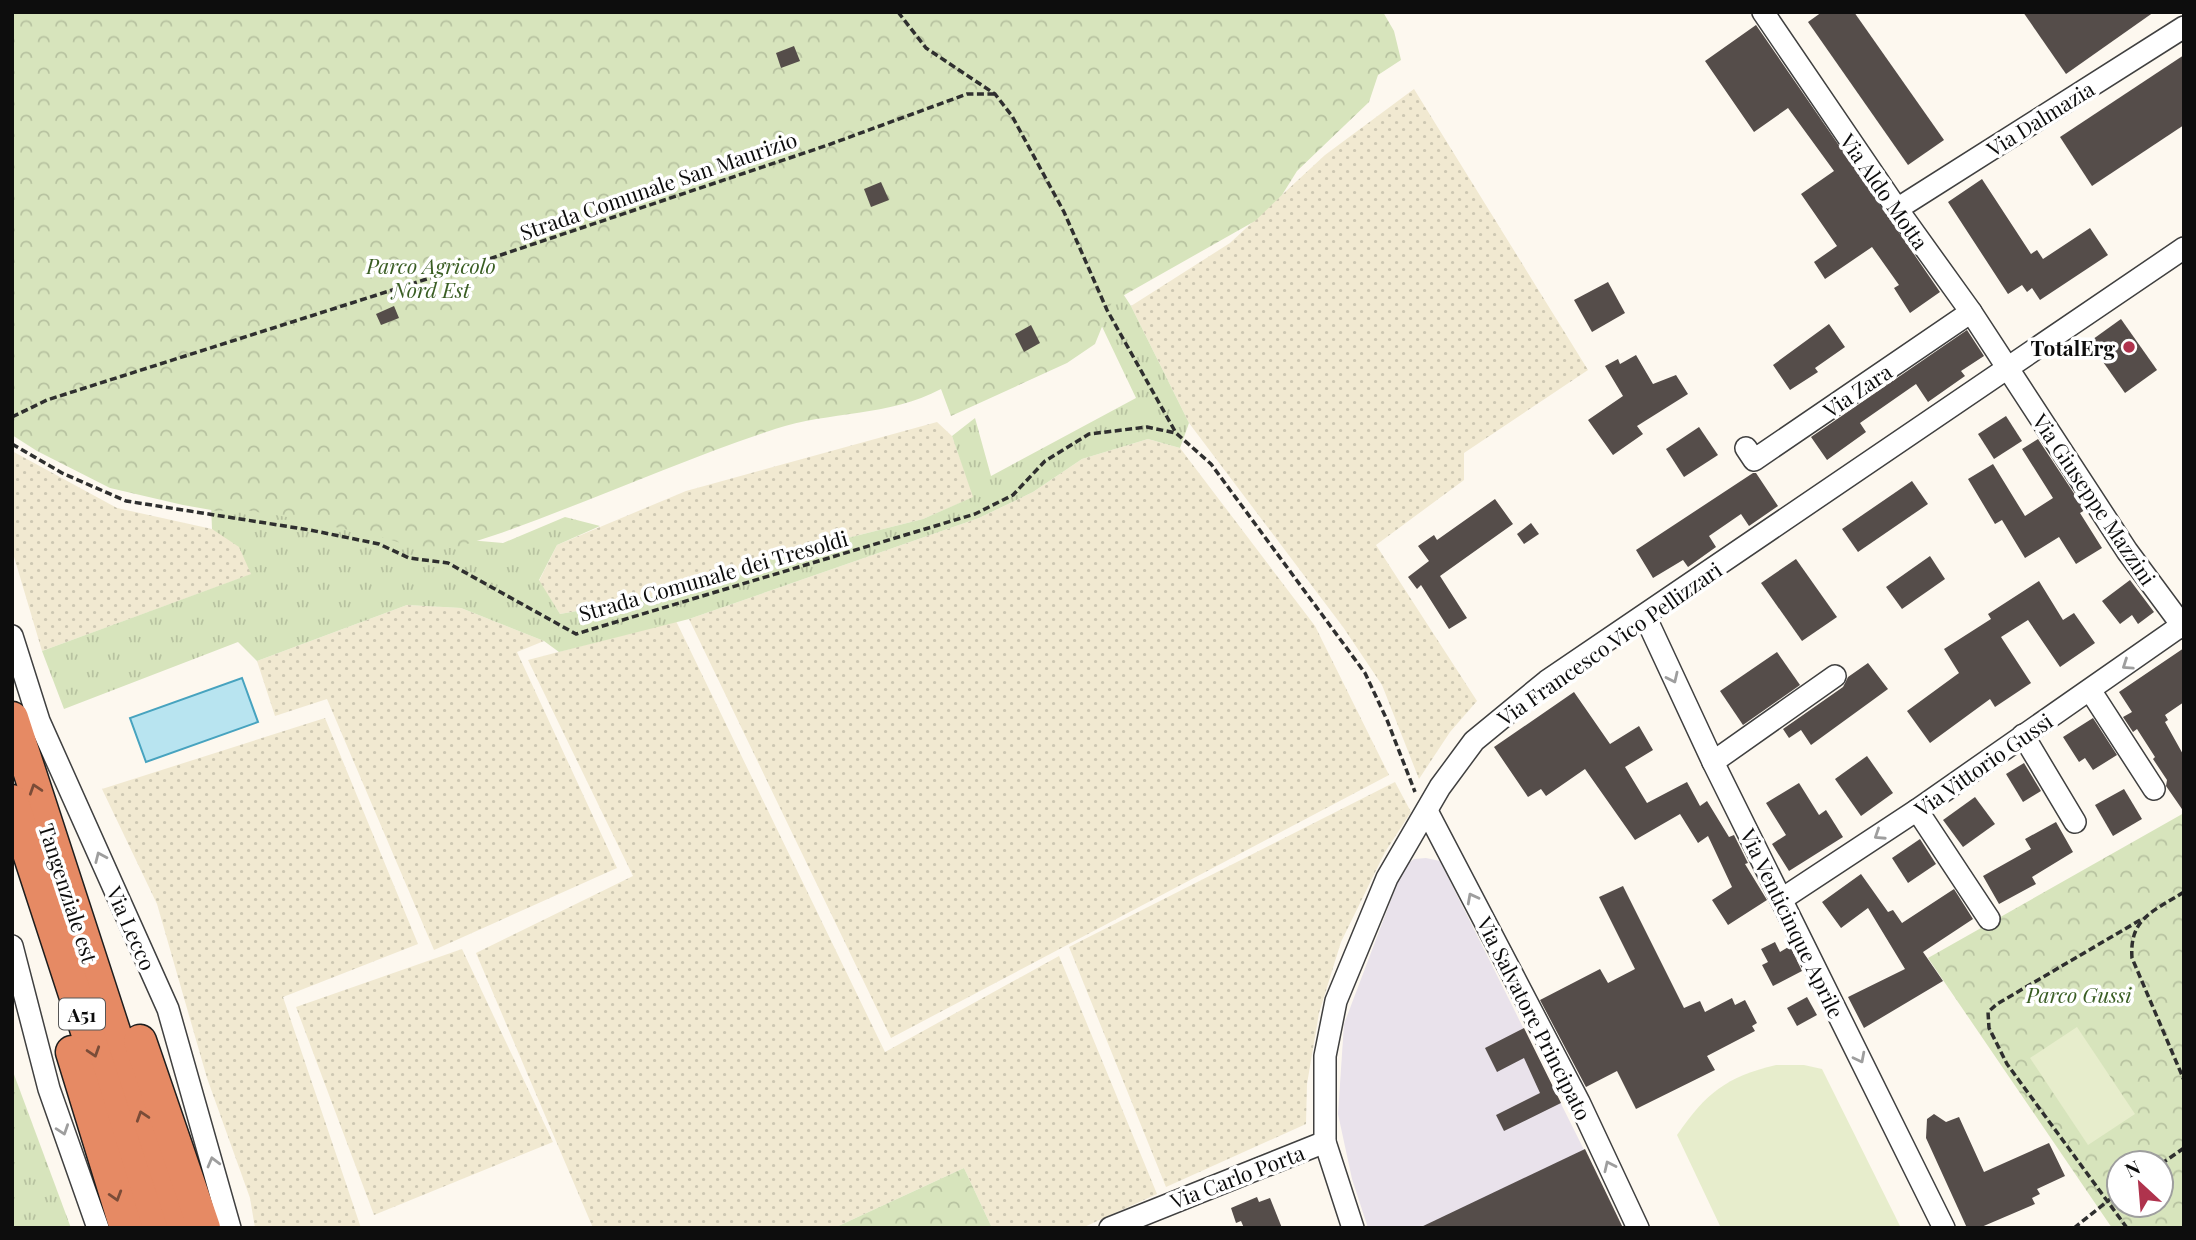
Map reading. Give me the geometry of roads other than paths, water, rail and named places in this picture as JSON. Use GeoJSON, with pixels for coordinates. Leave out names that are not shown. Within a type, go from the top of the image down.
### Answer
{"type":"FeatureCollection","features":[{"type":"Feature","properties":{"kind":"highway","name":"Tangenziale est"},"geometry":{"type":"LineString","coordinates":[[12,718],[45,860],[151,1228]]}},
{"type":"Feature","properties":{"kind":"highway","name":"Tangenziale est"},"geometry":{"type":"LineString","coordinates":[[12,801],[45,860],[178,1228]]}},
{"type":"Feature","properties":{"kind":"highway"},"geometry":{"type":"LineString","coordinates":[[45,860],[65,1030],[125,1228]]}},
{"type":"Feature","properties":{"kind":"highway"},"geometry":{"type":"LineString","coordinates":[[45,860],[119,981],[204,1228]]}},
{"type":"Feature","properties":{"kind":"street","name":"Via Aldo Motta"},"geometry":{"type":"LineString","coordinates":[[1766,13],[1897,209],[2009,369]]}},
{"type":"Feature","properties":{"kind":"street","name":"Via Dalmazia"},"geometry":{"type":"LineString","coordinates":[[1897,209],[2184,27]]}},
{"type":"Feature","properties":{"kind":"street","name":"Via Francesco Vico Pellizzari"},"geometry":{"type":"LineString","coordinates":[[1353,1228],[1325,1142],[1325,1056],[1336,1001],[1387,878],[1447,775],[1474,741],[1548,681],[2184,248]]}},
{"type":"Feature","properties":{"kind":"street","name":"Via Zara"},"geometry":{"type":"LineString","coordinates":[[1746,448],[1754,460],[1971,312]]}},
{"type":"Feature","properties":{"kind":"street","name":"Via Giuseppe Mazzini"},"geometry":{"type":"LineString","coordinates":[[2009,369],[2127,551],[2183,626]]}},
{"type":"Feature","properties":{"kind":"street","name":"Via Venticinque Aprile"},"geometry":{"type":"LineString","coordinates":[[1644,616],[1713,762],[1944,1228]]}},
{"type":"Feature","properties":{"kind":"street","name":"Via Vittorio Gussi"},"geometry":{"type":"LineString","coordinates":[[1782,900],[2183,626]]}},
{"type":"Feature","properties":{"kind":"street","name":"Via Lecco"},"geometry":{"type":"LineString","coordinates":[[12,636],[39,721],[169,1009],[230,1228]]}},
{"type":"Feature","properties":{"kind":"street"},"geometry":{"type":"LineString","coordinates":[[1713,762],[1835,676]]}},
{"type":"Feature","properties":{"kind":"street"},"geometry":{"type":"LineString","coordinates":[[2090,690],[2154,789]]}},
{"type":"Feature","properties":{"kind":"street"},"geometry":{"type":"LineString","coordinates":[[2022,735],[2075,822]]}},
{"type":"Feature","properties":{"kind":"street"},"geometry":{"type":"LineString","coordinates":[[1917,810],[1990,919]]}},
{"type":"Feature","properties":{"kind":"street","name":"Via Salvatore Principato"},"geometry":{"type":"LineString","coordinates":[[1427,811],[1579,1102],[1638,1228]]}},
{"type":"Feature","properties":{"kind":"street"},"geometry":{"type":"LineString","coordinates":[[12,946],[49,1089],[98,1228]]}},
{"type":"Feature","properties":{"kind":"street","name":"Via Carlo Porta"},"geometry":{"type":"LineString","coordinates":[[1110,1228],[1161,1217],[1325,1142]]}},
{"type":"Feature","properties":{"kind":"water"},"geometry":{"type":"Polygon","coordinates":[[[242,678],[258,722],[146,762],[130,718],[242,678]]]}},
{"type":"Feature","properties":{"kind":"place","name":"TotalErg"},"geometry":{"type":"Point","coordinates":[2129,347]}},
{"type":"Feature","properties":{"kind":"park label","name":"Parco Agricolo Nord Est"},"geometry":{"type":"Point","coordinates":[431,277]}},
{"type":"Feature","properties":{"kind":"park label","name":"Parco Gussi"},"geometry":{"type":"Point","coordinates":[2079,994]}}]}
